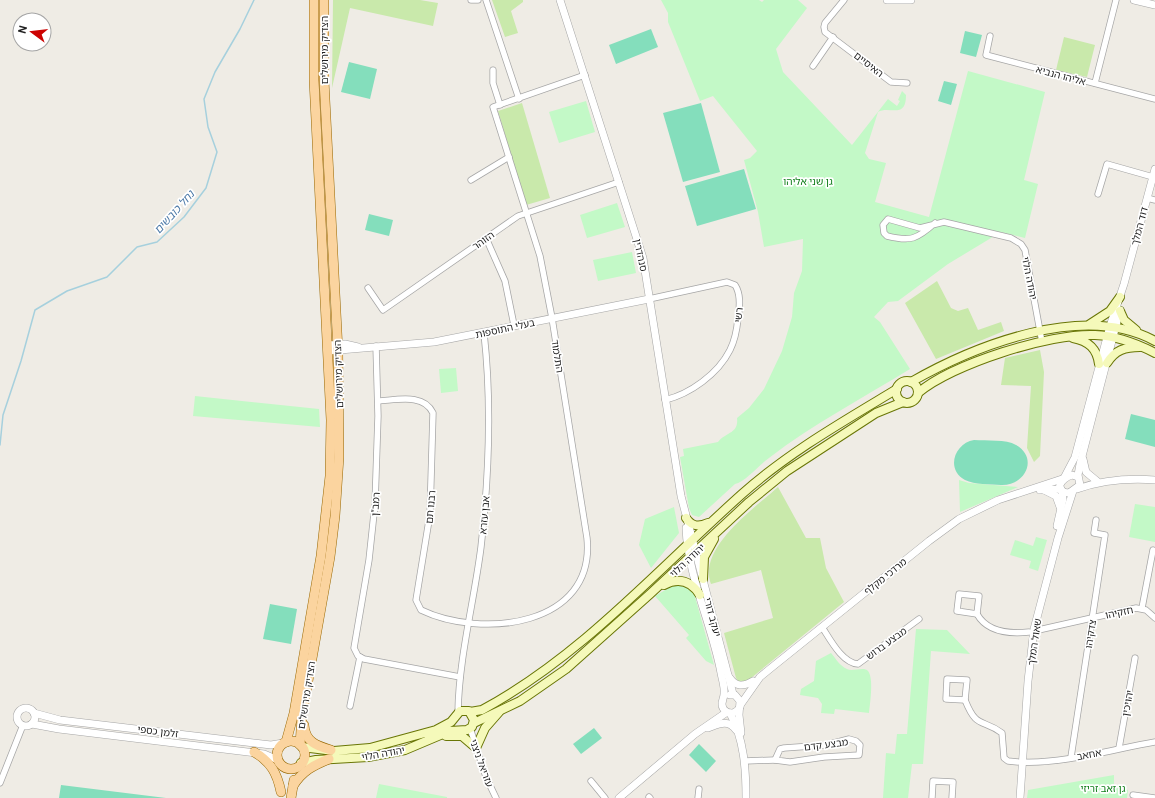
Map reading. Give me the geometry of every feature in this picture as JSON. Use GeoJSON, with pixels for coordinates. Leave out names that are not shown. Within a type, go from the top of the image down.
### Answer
{"type":"FeatureCollection","features":[{"type":"Feature","properties":{"kind":"main road","name":"הצדיק מירושלים"},"geometry":{"type":"LineString","coordinates":[[285,742],[294,713],[327,515],[331,449],[328,348],[314,80],[314,0]]}},
{"type":"Feature","properties":{"kind":"main road","name":"הצדיק מירושלים"},"geometry":{"type":"LineString","coordinates":[[301,746],[302,715],[330,557],[338,494],[340,449],[338,348],[324,80],[324,0]]}},
{"type":"Feature","properties":{"kind":"main road"},"geometry":{"type":"LineString","coordinates":[[1088,324],[1106,315],[1120,297]]}},
{"type":"Feature","properties":{"kind":"main road"},"geometry":{"type":"LineString","coordinates":[[1120,311],[1124,320],[1143,335]]}},
{"type":"Feature","properties":{"kind":"main road"},"geometry":{"type":"LineString","coordinates":[[1155,341],[1143,335],[1113,326],[1088,324],[1062,327],[1040,332],[956,358],[911,382],[903,382],[897,388],[898,397],[903,402],[913,402],[918,393],[934,381],[960,368],[1042,342],[1067,337],[1082,335],[1110,337],[1143,347],[1155,353]]}},
{"type":"Feature","properties":{"kind":"main road"},"geometry":{"type":"LineString","coordinates":[[1067,337],[1082,340],[1092,346],[1103,364],[1119,350],[1131,347],[1143,347]]}},
{"type":"Feature","properties":{"kind":"main road"},"geometry":{"type":"LineString","coordinates":[[911,382],[917,386],[918,393]]}},
{"type":"Feature","properties":{"kind":"main road","name":"יהודה הלוי"},"geometry":{"type":"LineString","coordinates":[[469,711],[482,710],[492,705],[559,661],[780,462],[897,388]]}},
{"type":"Feature","properties":{"kind":"main road","name":"יהודה הלוי"},"geometry":{"type":"LineString","coordinates":[[472,726],[535,691],[566,669],[719,530],[787,471],[876,413],[903,402]]}},
{"type":"Feature","properties":{"kind":"main road"},"geometry":{"type":"LineString","coordinates":[[686,518],[691,524],[697,526],[713,521]]}},
{"type":"Feature","properties":{"kind":"main road"},"geometry":{"type":"LineString","coordinates":[[702,579],[704,557],[719,530]]}},
{"type":"Feature","properties":{"kind":"main road"},"geometry":{"type":"LineString","coordinates":[[656,588],[672,581],[680,580],[692,585],[700,595]]}},
{"type":"Feature","properties":{"kind":"main road"},"geometry":{"type":"LineString","coordinates":[[432,740],[449,736],[462,736],[476,748],[485,728],[502,709]]}},
{"type":"Feature","properties":{"kind":"main road"},"geometry":{"type":"LineString","coordinates":[[463,710],[469,711],[474,717],[472,726],[460,729],[456,726],[456,715],[463,710]]}},
{"type":"Feature","properties":{"kind":"main road"},"geometry":{"type":"LineString","coordinates":[[293,786],[298,777],[306,770],[330,755],[306,737],[302,715]]}},
{"type":"Feature","properties":{"kind":"main road","name":"יהודה הלוי"},"geometry":{"type":"LineString","coordinates":[[299,765],[330,755],[370,748],[436,730],[448,725],[456,715]]}},
{"type":"Feature","properties":{"kind":"main road","name":"יהודה הלוי"},"geometry":{"type":"LineString","coordinates":[[301,746],[330,755],[388,754],[432,740],[450,731],[460,729]]}},
{"type":"Feature","properties":{"kind":"main road"},"geometry":{"type":"LineString","coordinates":[[280,795],[283,770],[277,752],[285,742],[294,741],[301,746],[304,757],[299,765],[293,786],[292,798]]}},
{"type":"Feature","properties":{"kind":"main road"},"geometry":{"type":"LineString","coordinates":[[254,752],[263,758],[276,774],[280,795]]}},
{"type":"Feature","properties":{"kind":"main road"},"geometry":{"type":"LineString","coordinates":[[280,762],[289,768],[299,765]]}},
{"type":"Feature","properties":{"kind":"street"},"geometry":{"type":"LineString","coordinates":[[471,0],[478,0]]}},
{"type":"Feature","properties":{"kind":"street"},"geometry":{"type":"LineString","coordinates":[[486,0],[519,98]]}},
{"type":"Feature","properties":{"kind":"street","name":"סנהדרין"},"geometry":{"type":"LineString","coordinates":[[560,0],[638,239],[649,298],[672,447],[690,543]]}},
{"type":"Feature","properties":{"kind":"street"},"geometry":{"type":"LineString","coordinates":[[813,66],[833,37],[825,32],[824,27],[844,0]]}},
{"type":"Feature","properties":{"kind":"street"},"geometry":{"type":"LineString","coordinates":[[887,0],[911,0]]}},
{"type":"Feature","properties":{"kind":"street"},"geometry":{"type":"LineString","coordinates":[[1095,83],[1116,0]]}},
{"type":"Feature","properties":{"kind":"street"},"geometry":{"type":"LineString","coordinates":[[1134,0],[1155,5]]}},
{"type":"Feature","properties":{"kind":"street","name":"אליהו הנביא"},"geometry":{"type":"LineString","coordinates":[[990,36],[986,55],[1155,99]]}},
{"type":"Feature","properties":{"kind":"street","name":"האיסיים"},"geometry":{"type":"LineString","coordinates":[[833,37],[891,82],[907,83]]}},
{"type":"Feature","properties":{"kind":"street"},"geometry":{"type":"LineString","coordinates":[[493,70],[493,83],[500,105],[585,75]]}},
{"type":"Feature","properties":{"kind":"street","name":"התלמוד"},"geometry":{"type":"LineString","coordinates":[[469,622],[486,624],[510,623],[544,613],[554,607],[571,593],[576,586],[586,567],[588,549],[552,318],[540,256],[493,107],[500,105]]}},
{"type":"Feature","properties":{"kind":"street"},"geometry":{"type":"LineString","coordinates":[[471,180],[509,157]]}},
{"type":"Feature","properties":{"kind":"street"},"geometry":{"type":"LineString","coordinates":[[1098,194],[1107,164],[1153,178]]}},
{"type":"Feature","properties":{"kind":"street","name":"דוד המלך"},"geometry":{"type":"LineString","coordinates":[[1113,326],[1155,168]]}},
{"type":"Feature","properties":{"kind":"street","name":"הזוהר"},"geometry":{"type":"LineString","coordinates":[[368,288],[383,310],[525,212],[619,182]]}},
{"type":"Feature","properties":{"kind":"street"},"geometry":{"type":"LineString","coordinates":[[1147,198],[1155,200]]}},
{"type":"Feature","properties":{"kind":"street","name":"יהודה הלוי"},"geometry":{"type":"LineString","coordinates":[[935,223],[918,237],[909,240],[887,236],[883,229],[883,225],[888,219],[920,228],[935,223],[948,222],[1011,238],[1021,244],[1025,250],[1042,342]]}},
{"type":"Feature","properties":{"kind":"street"},"geometry":{"type":"LineString","coordinates":[[486,238],[505,281],[514,325]]}},
{"type":"Feature","properties":{"kind":"street","name":"רשי"},"geometry":{"type":"LineString","coordinates":[[649,298],[727,282],[735,284],[739,297],[739,312],[734,339],[723,360],[705,379],[694,387],[674,397],[664,400]]}},
{"type":"Feature","properties":{"kind":"street","name":"דוד המלך"},"geometry":{"type":"LineString","coordinates":[[1113,326],[1120,311],[1124,284]]}},
{"type":"Feature","properties":{"kind":"street","name":"בעלי התוספות"},"geometry":{"type":"LineString","coordinates":[[328,348],[434,342],[649,298]]}},
{"type":"Feature","properties":{"kind":"street"},"geometry":{"type":"LineString","coordinates":[[1075,490],[1080,483],[1079,478],[1083,453],[1113,326]]}},
{"type":"Feature","properties":{"kind":"street","name":"אבן עזרא"},"geometry":{"type":"LineString","coordinates":[[456,715],[460,678],[481,548],[488,459],[488,381],[484,332]]}},
{"type":"Feature","properties":{"kind":"street","name":"רמב\"ן"},"geometry":{"type":"LineString","coordinates":[[350,706],[360,657],[356,653],[354,644],[372,537],[378,460],[376,346]]}},
{"type":"Feature","properties":{"kind":"street"},"geometry":{"type":"LineString","coordinates":[[1103,364],[1075,456],[1060,484],[1061,490],[1066,493],[1098,482],[1120,479],[1155,480]]}},
{"type":"Feature","properties":{"kind":"street","name":"רבנו תם"},"geometry":{"type":"LineString","coordinates":[[378,401],[421,400],[428,404],[433,413],[430,514],[416,600],[421,610],[430,614],[469,622]]}},
{"type":"Feature","properties":{"kind":"street"},"geometry":{"type":"LineString","coordinates":[[1083,453],[1084,466],[1090,477],[1098,482]]}},
{"type":"Feature","properties":{"kind":"street"},"geometry":{"type":"LineString","coordinates":[[1063,479],[1072,475],[1098,482]]}},
{"type":"Feature","properties":{"kind":"street","name":"מרדכי מקלף"},"geometry":{"type":"LineString","coordinates":[[734,695],[760,677],[929,541],[959,519],[993,503],[1063,479]]}},
{"type":"Feature","properties":{"kind":"street"},"geometry":{"type":"LineString","coordinates":[[1042,489],[1056,496],[1061,510]]}},
{"type":"Feature","properties":{"kind":"street","name":"מרדכי מקלף"},"geometry":{"type":"LineString","coordinates":[[1020,493],[1042,489],[1061,490]]}},
{"type":"Feature","properties":{"kind":"street","name":"שאול המלך"},"geometry":{"type":"LineString","coordinates":[[1015,798],[1020,762],[1032,632],[1061,510],[1061,490]]}},
{"type":"Feature","properties":{"kind":"street","name":"שאול המלך"},"geometry":{"type":"LineString","coordinates":[[1032,632],[1058,538],[1075,490]]}},
{"type":"Feature","properties":{"kind":"street","name":"צדקיהו"},"geometry":{"type":"LineString","coordinates":[[1071,758],[1105,535],[1094,533],[1096,520]]}},
{"type":"Feature","properties":{"kind":"street","name":"יעקב דורי"},"geometry":{"type":"LineString","coordinates":[[690,543],[700,595],[725,692],[722,702]]}},
{"type":"Feature","properties":{"kind":"street"},"geometry":{"type":"LineString","coordinates":[[1142,608],[1153,550]]}},
{"type":"Feature","properties":{"kind":"street","name":"יעקב דורי"},"geometry":{"type":"LineString","coordinates":[[692,555],[702,579],[734,695]]}},
{"type":"Feature","properties":{"kind":"street"},"geometry":{"type":"LineString","coordinates":[[959,594],[979,596],[977,614],[957,611],[959,594]]}},
{"type":"Feature","properties":{"kind":"street","name":"חזקיהו"},"geometry":{"type":"LineString","coordinates":[[977,614],[981,621],[994,629],[1002,631],[1032,632],[1129,609],[1142,608],[1155,618]]}},
{"type":"Feature","properties":{"kind":"street","name":"מבצע ברוש"},"geometry":{"type":"LineString","coordinates":[[822,627],[844,658],[853,664],[858,664],[919,619]]}},
{"type":"Feature","properties":{"kind":"street"},"geometry":{"type":"LineString","coordinates":[[360,657],[460,678]]}},
{"type":"Feature","properties":{"kind":"street","name":"יהויכין"},"geometry":{"type":"LineString","coordinates":[[1119,748],[1135,658]]}},
{"type":"Feature","properties":{"kind":"street"},"geometry":{"type":"LineString","coordinates":[[728,676],[733,682],[740,686],[744,686],[753,681]]}},
{"type":"Feature","properties":{"kind":"street","name":"מרדכי מקלף"},"geometry":{"type":"LineString","coordinates":[[740,706],[760,677]]}},
{"type":"Feature","properties":{"kind":"street"},"geometry":{"type":"LineString","coordinates":[[965,700],[946,699],[947,679],[967,680],[965,700],[971,716],[1002,733],[1004,758],[1008,761],[1020,762]]}},
{"type":"Feature","properties":{"kind":"street"},"geometry":{"type":"LineString","coordinates":[[698,732],[728,695],[734,695],[739,699],[740,706],[741,745]]}},
{"type":"Feature","properties":{"kind":"street"},"geometry":{"type":"LineString","coordinates":[[458,697],[460,703],[469,711]]}},
{"type":"Feature","properties":{"kind":"street"},"geometry":{"type":"LineString","coordinates":[[722,702],[734,721],[741,745],[745,761],[746,798]]}},
{"type":"Feature","properties":{"kind":"street"},"geometry":{"type":"LineString","coordinates":[[619,798],[698,732],[728,713],[736,712],[740,706]]}},
{"type":"Feature","properties":{"kind":"street"},"geometry":{"type":"LineString","coordinates":[[28,708],[34,713],[35,719],[32,724],[23,725],[18,718],[20,711],[28,708]]}},
{"type":"Feature","properties":{"kind":"street","name":"זלמן כספי"},"geometry":{"type":"LineString","coordinates":[[34,713],[60,720],[271,745],[285,742]]}},
{"type":"Feature","properties":{"kind":"street"},"geometry":{"type":"LineString","coordinates":[[698,732],[719,723],[726,723],[733,726],[741,745]]}},
{"type":"Feature","properties":{"kind":"street","name":"זלמן כספי"},"geometry":{"type":"LineString","coordinates":[[32,724],[59,729],[254,752],[268,755],[280,762]]}},
{"type":"Feature","properties":{"kind":"street"},"geometry":{"type":"LineString","coordinates":[[0,783],[23,725]]}},
{"type":"Feature","properties":{"kind":"street","name":"עזריאל ניצני"},"geometry":{"type":"LineString","coordinates":[[472,726],[476,748],[486,777],[496,798]]}},
{"type":"Feature","properties":{"kind":"street","name":"מבצע קדם"},"geometry":{"type":"LineString","coordinates":[[745,761],[775,760],[790,762],[824,757],[856,756],[859,755],[860,746],[856,741],[849,739],[826,745],[790,747],[780,749],[775,760]]}},
{"type":"Feature","properties":{"kind":"street","name":"אחאב"},"geometry":{"type":"LineString","coordinates":[[1020,762],[1040,762],[1071,758],[1155,742]]}},
{"type":"Feature","properties":{"kind":"street","name":"שאול המלך"},"geometry":{"type":"LineString","coordinates":[[1020,762],[1020,798]]}},
{"type":"Feature","properties":{"kind":"street"},"geometry":{"type":"LineString","coordinates":[[592,781],[605,798]]}},
{"type":"Feature","properties":{"kind":"street"},"geometry":{"type":"LineString","coordinates":[[932,798],[933,781],[953,782],[952,798]]}},
{"type":"Feature","properties":{"kind":"street"},"geometry":{"type":"LineString","coordinates":[[698,798],[699,789]]}},
{"type":"Feature","properties":{"kind":"street"},"geometry":{"type":"LineString","coordinates":[[1133,795],[1155,798]]}},
{"type":"Feature","properties":{"kind":"green space"},"geometry":{"type":"Polygon","coordinates":[[[333,0],[420,0],[438,3],[433,26],[350,8],[332,88],[333,0]]]}},
{"type":"Feature","properties":{"kind":"green space"},"geometry":{"type":"Polygon","coordinates":[[[492,0],[523,0],[523,2],[511,11],[518,33],[505,37],[492,0]]]}},
{"type":"Feature","properties":{"kind":"green space","name":"גן שני אליהו"},"geometry":{"type":"Polygon","coordinates":[[[661,0],[759,0],[762,2],[764,0],[798,0],[807,8],[776,49],[783,72],[852,145],[888,99],[897,106],[900,101],[898,100],[902,91],[906,95],[905,103],[900,110],[882,110],[878,112],[865,153],[869,159],[886,163],[875,202],[929,217],[968,71],[1045,92],[1024,180],[1038,184],[1025,238],[1001,232],[948,264],[898,301],[888,302],[874,317],[880,322],[910,369],[803,434],[765,461],[739,483],[735,484],[699,517],[692,515],[689,508],[680,457],[684,456],[683,449],[718,442],[734,430],[737,423],[737,418],[749,408],[764,389],[782,351],[792,317],[794,293],[802,271],[803,239],[764,247],[758,212],[744,160],[750,158],[757,151],[713,96],[700,101],[668,22],[668,13],[661,0]]]}},
{"type":"Feature","properties":{"kind":"green space"},"geometry":{"type":"Polygon","coordinates":[[[651,29],[658,47],[616,64],[609,45],[651,29]]]}},
{"type":"Feature","properties":{"kind":"green space"},"geometry":{"type":"Polygon","coordinates":[[[965,31],[982,35],[976,57],[960,53],[965,31]]]}},
{"type":"Feature","properties":{"kind":"green space"},"geometry":{"type":"Polygon","coordinates":[[[1064,37],[1095,45],[1087,77],[1056,70],[1064,37]]]}},
{"type":"Feature","properties":{"kind":"green space"},"geometry":{"type":"Polygon","coordinates":[[[349,62],[377,69],[370,99],[341,92],[349,62]]]}},
{"type":"Feature","properties":{"kind":"green space"},"geometry":{"type":"Polygon","coordinates":[[[944,81],[957,84],[951,105],[938,101],[944,81]]]}},
{"type":"Feature","properties":{"kind":"green space"},"geometry":{"type":"Polygon","coordinates":[[[586,101],[595,132],[559,143],[549,112],[586,101]]]}},
{"type":"Feature","properties":{"kind":"green space"},"geometry":{"type":"Polygon","coordinates":[[[522,103],[550,198],[526,205],[498,111],[522,103]]]}},
{"type":"Feature","properties":{"kind":"green space"},"geometry":{"type":"Polygon","coordinates":[[[701,103],[720,172],[683,182],[663,113],[701,103]]]}},
{"type":"Feature","properties":{"kind":"green space"},"geometry":{"type":"Polygon","coordinates":[[[744,169],[756,209],[697,226],[685,186],[744,169]]]}},
{"type":"Feature","properties":{"kind":"green space"},"geometry":{"type":"Polygon","coordinates":[[[617,203],[625,227],[587,238],[580,215],[617,203]]]}},
{"type":"Feature","properties":{"kind":"green space"},"geometry":{"type":"Polygon","coordinates":[[[369,214],[393,220],[389,236],[365,230],[369,214]]]}},
{"type":"Feature","properties":{"kind":"green space"},"geometry":{"type":"Polygon","coordinates":[[[632,252],[636,273],[598,281],[593,260],[632,252]]]}},
{"type":"Feature","properties":{"kind":"green space"},"geometry":{"type":"Polygon","coordinates":[[[937,281],[951,308],[958,311],[968,308],[978,330],[1001,322],[1004,331],[936,359],[905,303],[937,281]]]}},
{"type":"Feature","properties":{"kind":"green space"},"geometry":{"type":"Polygon","coordinates":[[[1040,350],[1044,372],[1040,456],[1034,462],[1027,448],[1031,386],[1001,385],[1005,358],[1040,350]]]}},
{"type":"Feature","properties":{"kind":"green space"},"geometry":{"type":"Polygon","coordinates":[[[456,368],[458,391],[441,393],[439,369],[456,368]]]}},
{"type":"Feature","properties":{"kind":"green space"},"geometry":{"type":"Polygon","coordinates":[[[195,396],[319,409],[320,427],[193,416],[195,396]]]}},
{"type":"Feature","properties":{"kind":"green space"},"geometry":{"type":"Polygon","coordinates":[[[1131,414],[1155,420],[1155,447],[1125,439],[1131,414]]]}},
{"type":"Feature","properties":{"kind":"green space"},"geometry":{"type":"Polygon","coordinates":[[[974,440],[1002,441],[1016,445],[1023,450],[1027,457],[1028,464],[1026,470],[1017,481],[1009,484],[978,484],[965,480],[955,470],[955,457],[962,446],[967,442],[974,440]]]}},
{"type":"Feature","properties":{"kind":"green space"},"geometry":{"type":"Polygon","coordinates":[[[959,480],[969,483],[1018,487],[960,512],[959,480]]]}},
{"type":"Feature","properties":{"kind":"green space"},"geometry":{"type":"Polygon","coordinates":[[[778,487],[806,538],[820,538],[826,568],[844,602],[745,683],[738,681],[736,678],[724,633],[773,618],[761,570],[711,584],[709,570],[712,557],[720,543],[743,517],[778,487]]]}},
{"type":"Feature","properties":{"kind":"green space"},"geometry":{"type":"Polygon","coordinates":[[[1135,504],[1155,507],[1155,542],[1129,537],[1135,504]]]}},
{"type":"Feature","properties":{"kind":"green space"},"geometry":{"type":"Polygon","coordinates":[[[674,507],[679,533],[651,568],[639,545],[645,519],[674,507]]]}},
{"type":"Feature","properties":{"kind":"green space"},"geometry":{"type":"Polygon","coordinates":[[[1036,537],[1047,540],[1038,571],[1029,568],[1031,561],[1010,555],[1015,540],[1033,546],[1036,537]]]}},
{"type":"Feature","properties":{"kind":"green space"},"geometry":{"type":"Polygon","coordinates":[[[678,585],[691,589],[694,593],[714,665],[706,661],[686,638],[689,635],[655,596],[672,586],[678,585]]]}},
{"type":"Feature","properties":{"kind":"green space"},"geometry":{"type":"Polygon","coordinates":[[[270,604],[297,609],[291,644],[263,639],[270,604]]]}},
{"type":"Feature","properties":{"kind":"green space"},"geometry":{"type":"Polygon","coordinates":[[[916,629],[947,630],[970,654],[931,651],[923,764],[912,764],[908,798],[883,798],[886,753],[895,754],[897,734],[907,734],[916,629]]]}},
{"type":"Feature","properties":{"kind":"green space"},"geometry":{"type":"Polygon","coordinates":[[[831,653],[845,668],[849,670],[864,669],[870,674],[871,698],[869,713],[835,709],[834,714],[821,713],[822,704],[818,698],[800,695],[801,689],[814,681],[816,661],[831,653]]]}},
{"type":"Feature","properties":{"kind":"green space"},"geometry":{"type":"Polygon","coordinates":[[[594,728],[602,738],[581,754],[573,744],[594,728]]]}},
{"type":"Feature","properties":{"kind":"green space"},"geometry":{"type":"Polygon","coordinates":[[[699,744],[716,761],[706,772],[689,755],[699,744]]]}},
{"type":"Feature","properties":{"kind":"green space","name":"גן זאב זריזי"},"geometry":{"type":"Polygon","coordinates":[[[1114,775],[1114,787],[1128,790],[1127,798],[1027,798],[1028,790],[1114,775]]]}},
{"type":"Feature","properties":{"kind":"green space"},"geometry":{"type":"Polygon","coordinates":[[[379,784],[447,797],[447,798],[376,798],[379,784]]]}},
{"type":"Feature","properties":{"kind":"green space"},"geometry":{"type":"Polygon","coordinates":[[[61,785],[166,798],[59,798],[61,785]]]}},
{"type":"Feature","properties":{"kind":"waterway","name":"נחל כובשים"},"geometry":{"type":"LineString","coordinates":[[0,445],[3,415],[21,361],[35,310],[67,291],[107,277],[137,247],[157,242],[184,217],[206,188],[217,152],[208,127],[204,99],[215,72],[240,29],[254,0]]}}]}
